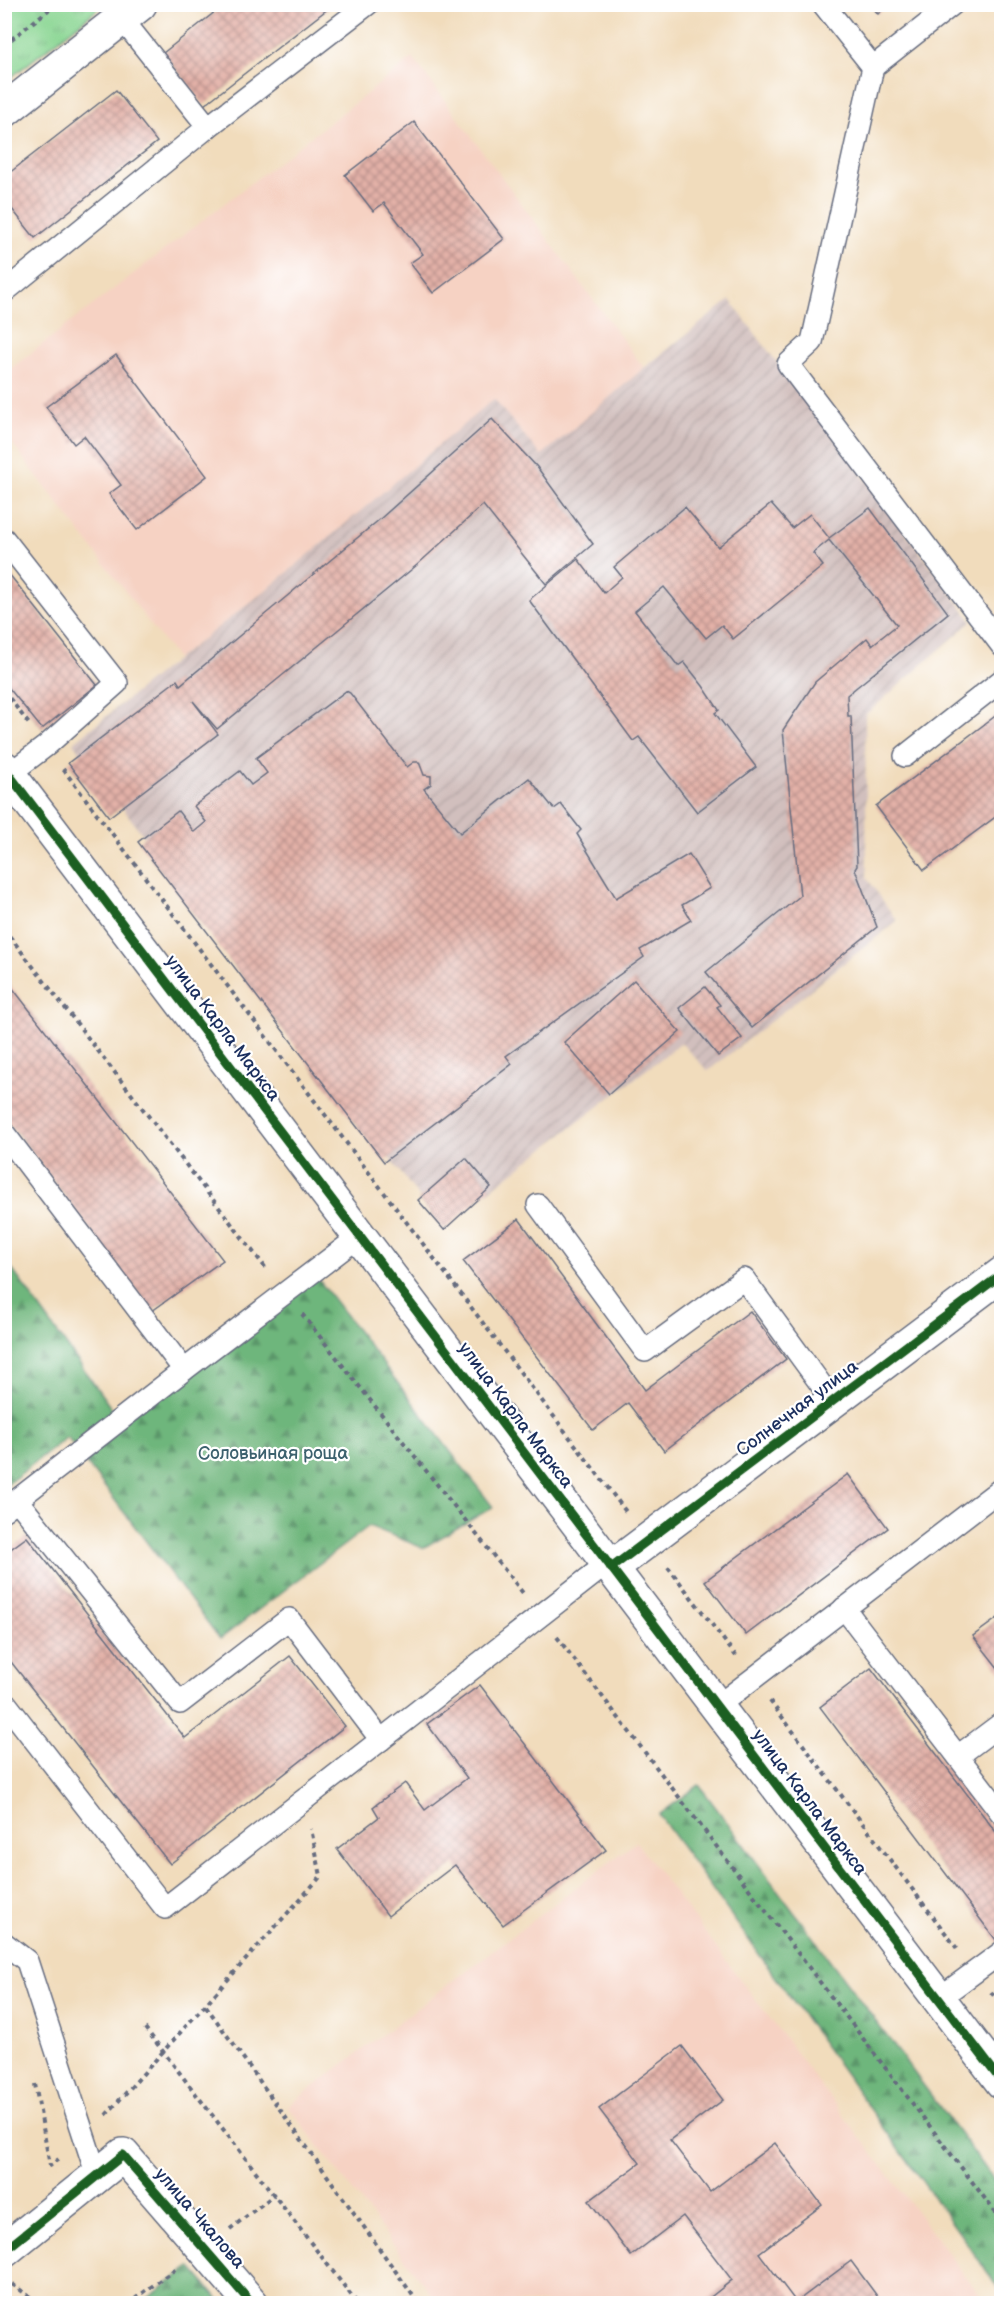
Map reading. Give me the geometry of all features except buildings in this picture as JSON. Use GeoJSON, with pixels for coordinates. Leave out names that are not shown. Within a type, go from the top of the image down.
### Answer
{"type":"FeatureCollection","features":[{"type":"Feature","properties":{"kind":"street"},"geometry":{"type":"LineString","coordinates":[[4,111],[131,12]]}},
{"type":"Feature","properties":{"kind":"street","name":"улица Карла Маркса"},"geometry":{"type":"LineString","coordinates":[[7,771],[1002,2082]]}},
{"type":"Feature","properties":{"kind":"street","name":"Солнечная улица"},"geometry":{"type":"LineString","coordinates":[[610,1565],[649,1541],[1002,1274]]}},
{"type":"Feature","properties":{"kind":"street","name":"улица Чкалова"},"geometry":{"type":"LineString","coordinates":[[97,2176],[123,2155],[252,2304]]}},
{"type":"Feature","properties":{"kind":"street"},"geometry":{"type":"LineString","coordinates":[[4,2251],[97,2176]]}},
{"type":"Feature","properties":{"kind":"lane"},"geometry":{"type":"LineString","coordinates":[[4,292],[208,127],[368,4]]}},
{"type":"Feature","properties":{"kind":"lane"},"geometry":{"type":"LineString","coordinates":[[823,4],[873,68]]}},
{"type":"Feature","properties":{"kind":"lane"},"geometry":{"type":"LineString","coordinates":[[953,4],[873,68],[812,342],[788,364],[1002,646]]}},
{"type":"Feature","properties":{"kind":"lane"},"geometry":{"type":"LineString","coordinates":[[131,12],[208,127]]}},
{"type":"Feature","properties":{"kind":"lane"},"geometry":{"type":"LineString","coordinates":[[5,541],[117,683],[46,746],[7,771]]}},
{"type":"Feature","properties":{"kind":"lane"},"geometry":{"type":"LineString","coordinates":[[905,756],[1002,680]]}},
{"type":"Feature","properties":{"kind":"lane"},"geometry":{"type":"LineString","coordinates":[[4,1133],[184,1370]]}},
{"type":"Feature","properties":{"kind":"lane"},"geometry":{"type":"LineString","coordinates":[[538,1205],[645,1351],[744,1279],[833,1401]]}},
{"type":"Feature","properties":{"kind":"lane"},"geometry":{"type":"LineString","coordinates":[[360,1236],[11,1504],[180,1703],[289,1619],[381,1740]]}},
{"type":"Feature","properties":{"kind":"lane"},"geometry":{"type":"LineString","coordinates":[[717,1707],[1002,1488]]}},
{"type":"Feature","properties":{"kind":"lane"},"geometry":{"type":"LineString","coordinates":[[4,1701],[165,1908],[610,1565]]}},
{"type":"Feature","properties":{"kind":"lane"},"geometry":{"type":"LineString","coordinates":[[844,1608],[1002,1814]]}},
{"type":"Feature","properties":{"kind":"lane"},"geometry":{"type":"LineString","coordinates":[[958,1756],[1002,1723]]}},
{"type":"Feature","properties":{"kind":"lane"},"geometry":{"type":"LineString","coordinates":[[4,1943],[27,1961],[97,2176]]}},
{"type":"Feature","properties":{"kind":"lane"},"geometry":{"type":"LineString","coordinates":[[938,1999],[1002,1952]]}},
{"type":"Feature","properties":{"kind":"path"},"geometry":{"type":"LineString","coordinates":[[4,45],[55,5]]}},
{"type":"Feature","properties":{"kind":"path"},"geometry":{"type":"LineString","coordinates":[[4,692],[1002,2006]]}},
{"type":"Feature","properties":{"kind":"path"},"geometry":{"type":"LineString","coordinates":[[560,1641],[1002,2221]]}},
{"type":"Feature","properties":{"kind":"path"},"geometry":{"type":"LineString","coordinates":[[50,2166],[85,2139],[321,1876],[305,1799]]}},
{"type":"Feature","properties":{"kind":"path"},"geometry":{"type":"LineString","coordinates":[[206,2006],[419,2304]]}},
{"type":"Feature","properties":{"kind":"path"},"geometry":{"type":"LineString","coordinates":[[145,2028],[358,2304]]}},
{"type":"Feature","properties":{"kind":"path"},"geometry":{"type":"LineString","coordinates":[[4,2278],[40,2304]]}},
{"type":"Feature","properties":{"kind":"shaded area"},"geometry":{"type":"Polygon","coordinates":[[[413,58],[644,368],[541,457],[494,400],[270,587],[177,659],[5,434],[5,373],[413,58]]]}},
{"type":"Feature","properties":{"kind":"shaded area"},"geometry":{"type":"Polygon","coordinates":[[[730,300],[972,621],[865,715],[867,878],[897,921],[708,1071],[681,1043],[442,1227],[73,743],[270,587],[494,399],[541,456],[644,368],[730,300]]]}},
{"type":"Feature","properties":{"kind":"shaded area"},"geometry":{"type":"Polygon","coordinates":[[[636,1842],[986,2303],[438,2303],[288,2106],[636,1842]]]}},
{"type":"Feature","properties":{"kind":"green space"},"geometry":{"type":"Polygon","coordinates":[[[5,4],[103,4],[103,5],[5,82],[5,4]]]}},
{"type":"Feature","properties":{"kind":"green space","name":"Соловьиная роща"},"geometry":{"type":"Polygon","coordinates":[[[4,1258],[121,1422],[315,1275],[493,1507],[423,1548],[369,1526],[220,1639],[67,1437],[5,1486],[4,1258]]]}},
{"type":"Feature","properties":{"kind":"green space"},"geometry":{"type":"Polygon","coordinates":[[[699,1785],[1001,2189],[1001,2291],[659,1815],[699,1785]]]}},
{"type":"Feature","properties":{"kind":"green space"},"geometry":{"type":"Polygon","coordinates":[[[191,2267],[222,2303],[141,2303],[191,2267]]]}},
{"type":"Feature","properties":{"kind":"cycle path"},"geometry":{"type":"LineString","coordinates":[[4,768],[1002,2082]]}},
{"type":"Feature","properties":{"kind":"cycle path"},"geometry":{"type":"LineString","coordinates":[[611,1568],[1002,1274]]}},
{"type":"Feature","properties":{"kind":"cycle path"},"geometry":{"type":"LineString","coordinates":[[4,2251],[123,2155],[252,2304]]}}]}
